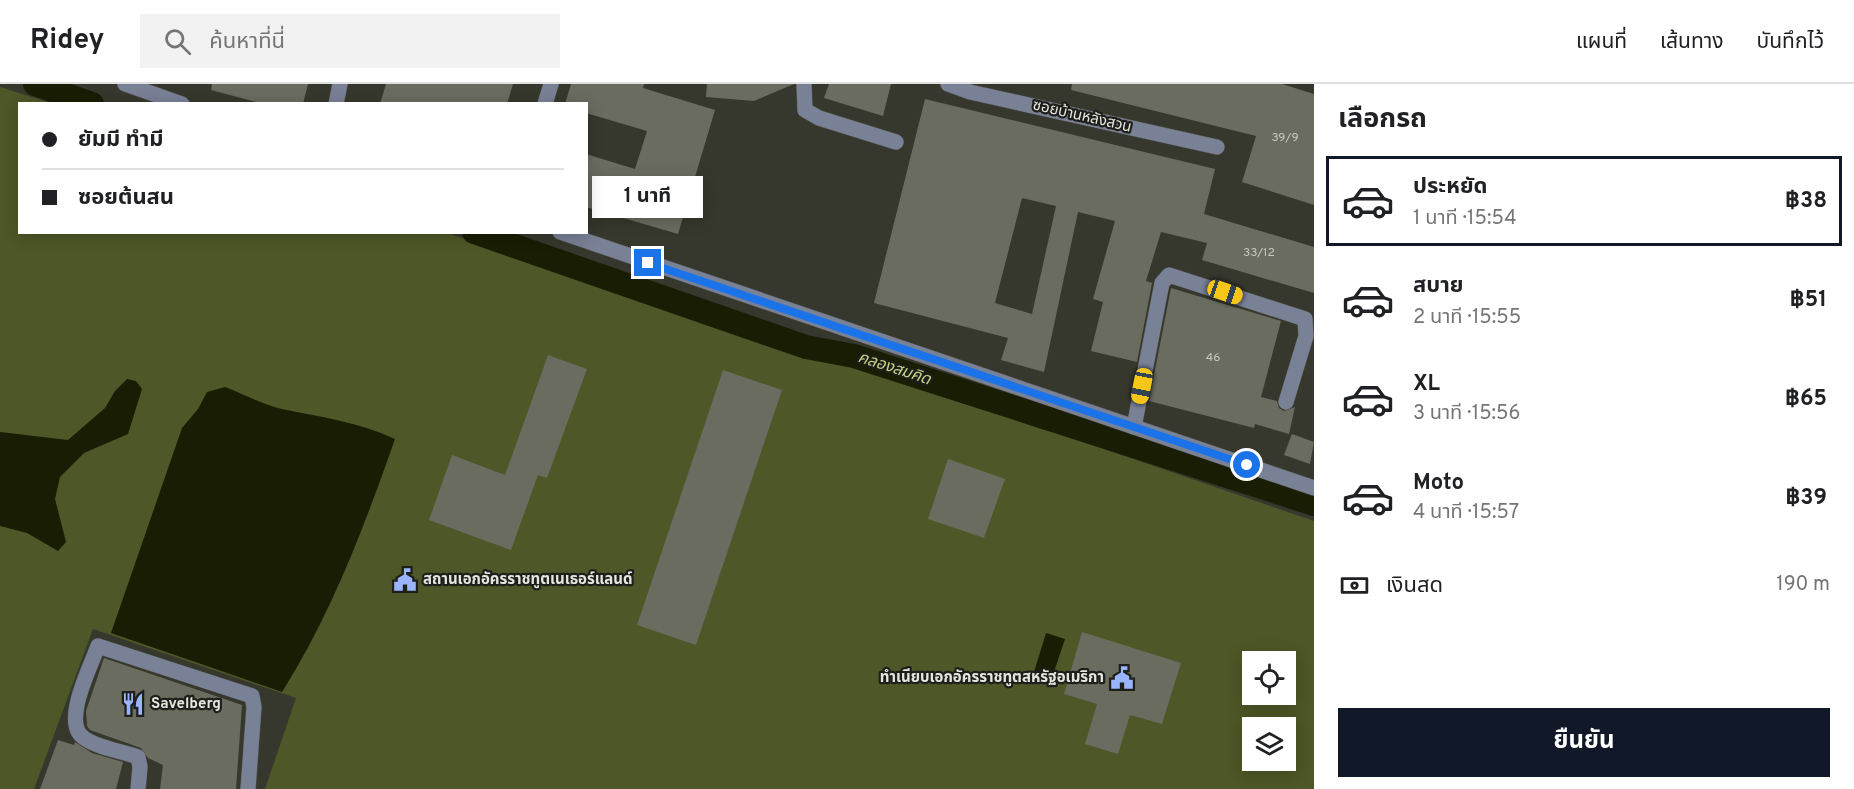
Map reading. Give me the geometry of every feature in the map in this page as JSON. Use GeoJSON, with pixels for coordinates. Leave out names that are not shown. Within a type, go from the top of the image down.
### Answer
{"type":"FeatureCollection","features":[{"type":"Feature","properties":{"kind":"street"},"geometry":{"type":"LineString","coordinates":[[125,84],[176,102]]}},
{"type":"Feature","properties":{"kind":"street"},"geometry":{"type":"LineString","coordinates":[[336,102],[340,84]]}},
{"type":"Feature","properties":{"kind":"street"},"geometry":{"type":"LineString","coordinates":[[546,102],[551,84]]}},
{"type":"Feature","properties":{"kind":"street"},"geometry":{"type":"LineString","coordinates":[[804,84],[805,110],[819,118],[896,142]]}},
{"type":"Feature","properties":{"kind":"street","name":"ซอยบ้านหลังสวน"},"geometry":{"type":"LineString","coordinates":[[948,84],[970,92],[1217,147]]}},
{"type":"Feature","properties":{"kind":"street"},"geometry":{"type":"LineString","coordinates":[[566,234],[1314,488]]}},
{"type":"Feature","properties":{"kind":"street"},"geometry":{"type":"LineString","coordinates":[[1134,426],[1161,283],[1169,275],[1305,319],[1306,336],[1286,402]]}},
{"type":"Feature","properties":{"kind":"street"},"geometry":{"type":"LineString","coordinates":[[138,789],[140,767],[138,757],[83,738],[76,728],[73,716],[98,646],[252,696],[254,706],[248,789]]}},
{"type":"Feature","properties":{"kind":"green space"},"geometry":{"type":"Polygon","coordinates":[[[0,87],[48,102],[18,102],[18,234],[450,234],[859,365],[1314,521],[1314,789],[265,789],[296,698],[93,629],[34,789],[0,789],[0,87]]]}},
{"type":"Feature","properties":{"kind":"shaded area"},"geometry":{"type":"Polygon","coordinates":[[[127,379],[136,381],[142,389],[128,434],[84,453],[60,477],[55,499],[66,542],[58,551],[27,533],[0,526],[0,432],[68,440],[105,408],[115,391],[127,379]]]}},
{"type":"Feature","properties":{"kind":"shaded area"},"geometry":{"type":"Polygon","coordinates":[[[225,387],[275,407],[354,424],[395,439],[346,569],[316,632],[282,692],[111,633],[182,428],[198,409],[207,392],[225,387]]]}},
{"type":"Feature","properties":{"kind":"shaded area"},"geometry":{"type":"Polygon","coordinates":[[[1046,633],[1065,639],[1052,678],[1034,672],[1046,633]]]}},
{"type":"Feature","properties":{"kind":"building"},"geometry":{"type":"Polygon","coordinates":[[[212,84],[308,84],[304,102],[256,102],[211,90],[212,84]]]}},
{"type":"Feature","properties":{"kind":"building"},"geometry":{"type":"Polygon","coordinates":[[[386,84],[513,84],[508,102],[381,102],[386,84]]]}},
{"type":"Feature","properties":{"kind":"building"},"geometry":{"type":"Polygon","coordinates":[[[571,84],[644,84],[643,88],[715,110],[678,234],[588,208],[588,155],[635,169],[647,131],[588,114],[588,102],[566,102],[571,84]]]}},
{"type":"Feature","properties":{"kind":"building"},"geometry":{"type":"Polygon","coordinates":[[[707,84],[794,84],[754,101],[706,97],[707,84]]]}},
{"type":"Feature","properties":{"kind":"building"},"geometry":{"type":"Polygon","coordinates":[[[829,84],[891,84],[883,116],[824,98],[829,84]]]}},
{"type":"Feature","properties":{"kind":"building"},"geometry":{"type":"Polygon","coordinates":[[[1072,84],[1282,84],[1314,94],[1314,205],[1242,182],[1256,136],[1071,90],[1072,84]]]}},
{"type":"Feature","properties":{"kind":"building"},"geometry":{"type":"Polygon","coordinates":[[[925,99],[1215,169],[1204,214],[1314,247],[1314,293],[1202,260],[1207,243],[1161,232],[1146,281],[1152,283],[1137,362],[1091,351],[1103,302],[1093,299],[1115,221],[1078,212],[1044,372],[1001,360],[1008,338],[874,303],[925,99]],[[1022,198],[995,303],[1032,314],[1056,206],[1022,198]]]}},
{"type":"Feature","properties":{"kind":"building"},"geometry":{"type":"Polygon","coordinates":[[[1171,288],[1281,321],[1261,397],[1277,401],[1279,408],[1284,411],[1295,407],[1289,434],[1255,424],[1254,428],[1149,401],[1171,288]]]}},
{"type":"Feature","properties":{"kind":"building"},"geometry":{"type":"Polygon","coordinates":[[[548,355],[587,369],[547,478],[538,475],[511,550],[429,520],[452,455],[505,475],[548,355]]]}},
{"type":"Feature","properties":{"kind":"building"},"geometry":{"type":"Polygon","coordinates":[[[723,370],[782,390],[696,645],[637,625],[723,370]]]}},
{"type":"Feature","properties":{"kind":"building"},"geometry":{"type":"Polygon","coordinates":[[[1292,434],[1314,442],[1310,464],[1284,455],[1292,434]]]}},
{"type":"Feature","properties":{"kind":"building"},"geometry":{"type":"Polygon","coordinates":[[[948,459],[1005,479],[984,538],[928,519],[948,459]]]}},
{"type":"Feature","properties":{"kind":"building","name":"ทำเนียบเอกอัครราชทูตสหรัฐอเมริกา"},"geometry":{"type":"Polygon","coordinates":[[[1082,632],[1181,663],[1162,724],[1130,715],[1118,754],[1085,744],[1097,704],[1064,694],[1082,632]]]}},
{"type":"Feature","properties":{"kind":"building"},"geometry":{"type":"Polygon","coordinates":[[[104,658],[242,705],[236,789],[160,789],[163,765],[148,758],[141,748],[90,730],[87,726],[86,711],[104,658]]]}},
{"type":"Feature","properties":{"kind":"building"},"geometry":{"type":"Polygon","coordinates":[[[58,740],[74,745],[75,742],[92,753],[123,762],[116,789],[40,789],[58,740]]]}},
{"type":"Feature","properties":{"kind":"waterway","name":"คลองสมคิด"},"geometry":{"type":"LineString","coordinates":[[35,84],[86,102]]}},
{"type":"Feature","properties":{"kind":"waterway","name":"คลองสมคิด"},"geometry":{"type":"LineString","coordinates":[[480,234],[806,347],[854,356],[1314,504]]}},
{"type":"Feature","properties":{"kind":"place","name":"สถานเอกอัครราชทูตเนเธอร์แลนด์"},"geometry":{"type":"Point","coordinates":[405,580]}},
{"type":"Feature","properties":{"kind":"place","name":"ทำเนียบเอกอัครราชทูตสหรัฐอเมริกา"},"geometry":{"type":"Point","coordinates":[1122,678]}},
{"type":"Feature","properties":{"kind":"place","name":"Savelberg"},"geometry":{"type":"Point","coordinates":[133,704]}},
{"type":"Feature","properties":{"kind":"route"},"geometry":{"type":"LineString","coordinates":[[648,263],[1247,465]]}}]}
